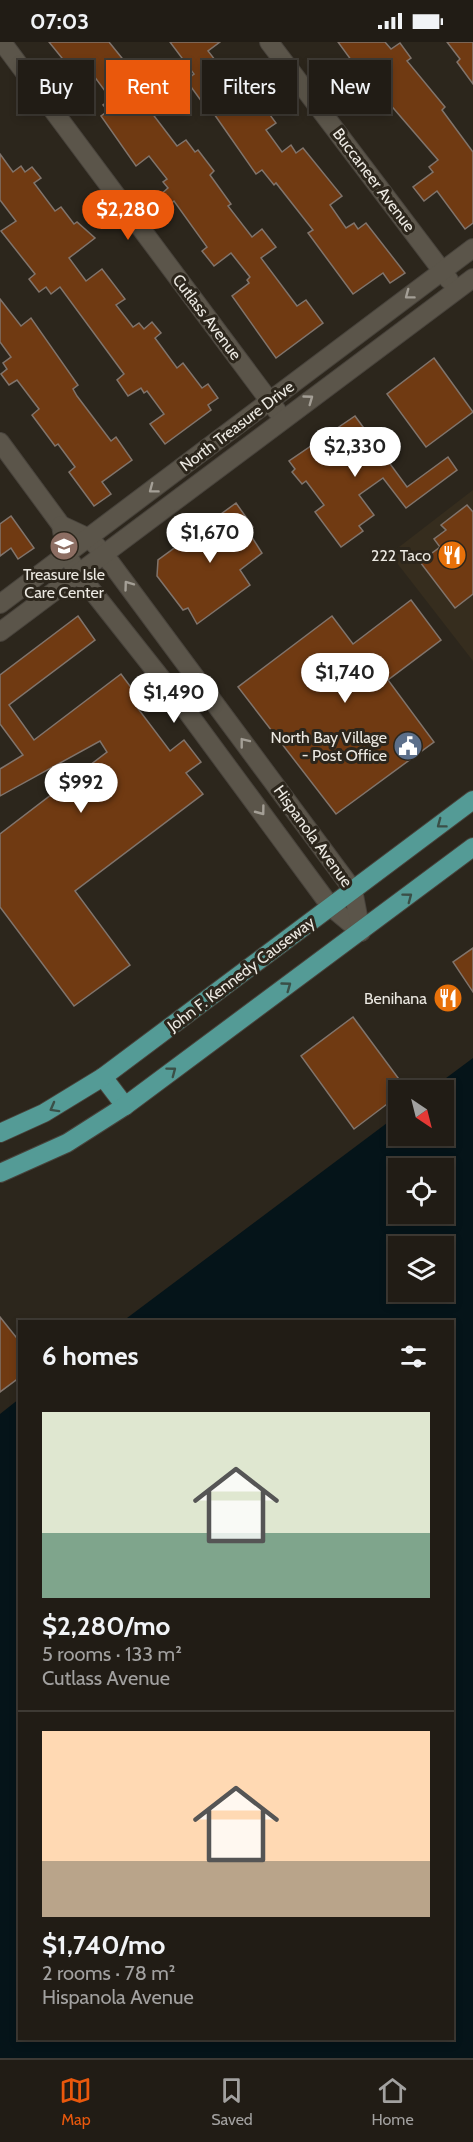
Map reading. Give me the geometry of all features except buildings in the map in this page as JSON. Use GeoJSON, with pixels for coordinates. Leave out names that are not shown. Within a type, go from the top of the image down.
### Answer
{"type":"FeatureCollection","features":[{"type":"Feature","properties":{"kind":"main road","name":"John F. Kennedy Causeway"},"geometry":{"type":"LineString","coordinates":[[0,1132],[52,1109],[103,1077],[473,800]]}},
{"type":"Feature","properties":{"kind":"main road"},"geometry":{"type":"LineString","coordinates":[[0,1173],[66,1143],[126,1106],[473,847]]}},
{"type":"Feature","properties":{"kind":"main road"},"geometry":{"type":"LineString","coordinates":[[103,1077],[126,1106]]}},
{"type":"Feature","properties":{"kind":"street","name":"Cutlass Avenue"},"geometry":{"type":"LineString","coordinates":[[2,42],[283,418]]}},
{"type":"Feature","properties":{"kind":"street","name":"Buccaneer Avenue"},"geometry":{"type":"LineString","coordinates":[[269,42],[457,290]]}},
{"type":"Feature","properties":{"kind":"street","name":"North Treasure Drive"},"geometry":{"type":"LineString","coordinates":[[0,604],[473,248]]}},
{"type":"Feature","properties":{"kind":"street","name":"North Treasure Drive"},"geometry":{"type":"LineString","coordinates":[[0,632],[473,278]]}},
{"type":"Feature","properties":{"kind":"street","name":"Hispanola Avenue"},"geometry":{"type":"LineString","coordinates":[[0,442],[61,525],[66,554],[79,572],[241,784],[331,907],[361,932]]}},
{"type":"Feature","properties":{"kind":"street","name":"Hispanola Avenue"},"geometry":{"type":"LineString","coordinates":[[61,525],[89,538],[104,554],[263,767],[353,890],[361,932]]}},
{"type":"Feature","properties":{"kind":"street"},"geometry":{"type":"LineString","coordinates":[[241,784],[263,767]]}},
{"type":"Feature","properties":{"kind":"shaded area"},"geometry":{"type":"Polygon","coordinates":[[[473,490],[473,661],[390,554],[473,490]]]}},
{"type":"Feature","properties":{"kind":"shaded area"},"geometry":{"type":"Polygon","coordinates":[[[473,1058],[473,2058],[0,2058],[0,1414],[18,1400],[18,2040],[454,2040],[454,1320],[124,1320],[388,1122],[388,1146],[454,1146],[454,1080],[443,1080],[473,1058]]]}},
{"type":"Feature","properties":{"kind":"place","name":"Treasure Isle Care Center"},"geometry":{"type":"Point","coordinates":[64,546]}},
{"type":"Feature","properties":{"kind":"place","name":"222 Taco"},"geometry":{"type":"Point","coordinates":[452,555]}},
{"type":"Feature","properties":{"kind":"place","name":"North Bay Village - Post Office"},"geometry":{"type":"Point","coordinates":[408,746]}},
{"type":"Feature","properties":{"kind":"place","name":"Benihana"},"geometry":{"type":"Point","coordinates":[448,998]}}]}
